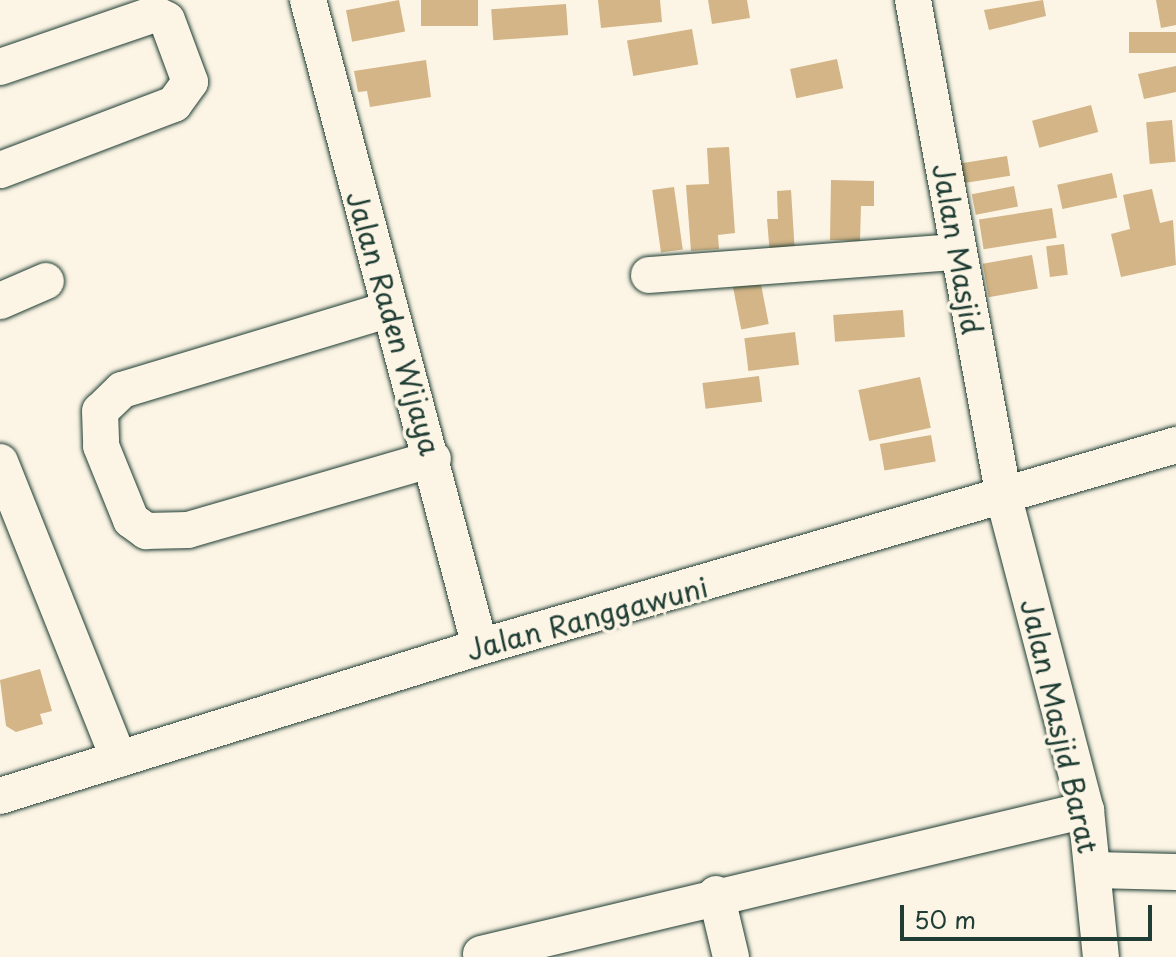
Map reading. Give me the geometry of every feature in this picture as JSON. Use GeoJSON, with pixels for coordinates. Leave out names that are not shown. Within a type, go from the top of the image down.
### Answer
{"type":"FeatureCollection","features":[{"type":"Feature","properties":{"kind":"street","name":"Jalan Raden Wijaya"},"geometry":{"type":"LineString","coordinates":[[308,0],[387,310],[433,459],[480,647]]}},
{"type":"Feature","properties":{"kind":"street","name":"Jalan Masjid"},"geometry":{"type":"LineString","coordinates":[[913,0],[1004,498]]}},
{"type":"Feature","properties":{"kind":"street"},"geometry":{"type":"LineString","coordinates":[[0,67],[155,14],[167,20],[190,82],[174,104],[0,170]]}},
{"type":"Feature","properties":{"kind":"street"},"geometry":{"type":"LineString","coordinates":[[649,275],[958,252]]}},
{"type":"Feature","properties":{"kind":"street"},"geometry":{"type":"LineString","coordinates":[[0,301],[46,281]]}},
{"type":"Feature","properties":{"kind":"street"},"geometry":{"type":"LineString","coordinates":[[387,310],[122,390],[100,411],[101,446],[131,520],[146,531],[188,530],[433,459]]}},
{"type":"Feature","properties":{"kind":"street","name":"Jalan Ranggawuni"},"geometry":{"type":"LineString","coordinates":[[0,796],[480,647],[1004,498],[1176,445]]}},
{"type":"Feature","properties":{"kind":"street"},"geometry":{"type":"LineString","coordinates":[[0,462],[119,759]]}},
{"type":"Feature","properties":{"kind":"street","name":"Jalan Masjid Barat"},"geometry":{"type":"LineString","coordinates":[[1004,498],[1086,810],[1094,870],[1097,956]]}},
{"type":"Feature","properties":{"kind":"street"},"geometry":{"type":"LineString","coordinates":[[481,954],[716,894],[1086,810]]}},
{"type":"Feature","properties":{"kind":"street"},"geometry":{"type":"LineString","coordinates":[[1094,870],[1176,872]]}},
{"type":"Feature","properties":{"kind":"street"},"geometry":{"type":"LineString","coordinates":[[716,894],[731,957]]}},
{"type":"Feature","properties":{"kind":"building"},"geometry":{"type":"Polygon","coordinates":[[[399,0],[405,31],[352,42],[346,10],[399,0]]]}},
{"type":"Feature","properties":{"kind":"building"},"geometry":{"type":"Polygon","coordinates":[[[421,0],[478,0],[478,26],[421,26],[421,0]]]}},
{"type":"Feature","properties":{"kind":"building"},"geometry":{"type":"Polygon","coordinates":[[[598,0],[660,0],[662,22],[601,28],[598,0]]]}},
{"type":"Feature","properties":{"kind":"building"},"geometry":{"type":"Polygon","coordinates":[[[708,0],[747,0],[750,18],[712,24],[708,0]]]}},
{"type":"Feature","properties":{"kind":"building"},"geometry":{"type":"Polygon","coordinates":[[[1043,0],[1046,16],[989,30],[984,10],[1043,0]]]}},
{"type":"Feature","properties":{"kind":"building"},"geometry":{"type":"Polygon","coordinates":[[[1156,0],[1176,0],[1176,25],[1161,28],[1156,0]]]}},
{"type":"Feature","properties":{"kind":"building"},"geometry":{"type":"Polygon","coordinates":[[[566,4],[568,35],[493,40],[491,9],[566,4]]]}},
{"type":"Feature","properties":{"kind":"building"},"geometry":{"type":"Polygon","coordinates":[[[692,29],[698,64],[633,76],[627,40],[692,29]]]}},
{"type":"Feature","properties":{"kind":"building"},"geometry":{"type":"Polygon","coordinates":[[[1129,32],[1176,32],[1176,53],[1129,53],[1129,32]]]}},
{"type":"Feature","properties":{"kind":"building"},"geometry":{"type":"Polygon","coordinates":[[[837,59],[843,88],[796,98],[790,69],[837,59]]]}},
{"type":"Feature","properties":{"kind":"building"},"geometry":{"type":"Polygon","coordinates":[[[426,60],[431,97],[370,107],[367,91],[358,92],[354,71],[426,60]]]}},
{"type":"Feature","properties":{"kind":"building"},"geometry":{"type":"Polygon","coordinates":[[[1176,66],[1176,92],[1144,99],[1138,74],[1176,66]]]}},
{"type":"Feature","properties":{"kind":"building"},"geometry":{"type":"Polygon","coordinates":[[[1091,105],[1098,132],[1039,148],[1032,121],[1091,105]]]}},
{"type":"Feature","properties":{"kind":"building"},"geometry":{"type":"Polygon","coordinates":[[[1172,120],[1176,162],[1150,164],[1146,122],[1172,120]]]}},
{"type":"Feature","properties":{"kind":"building"},"geometry":{"type":"Polygon","coordinates":[[[729,147],[735,233],[718,235],[719,249],[691,251],[686,185],[709,184],[707,148],[729,147]]]}},
{"type":"Feature","properties":{"kind":"building"},"geometry":{"type":"Polygon","coordinates":[[[1007,156],[1010,176],[957,184],[954,164],[1007,156]]]}},
{"type":"Feature","properties":{"kind":"building"},"geometry":{"type":"Polygon","coordinates":[[[1112,173],[1117,197],[1062,209],[1057,185],[1112,173]]]}},
{"type":"Feature","properties":{"kind":"building"},"geometry":{"type":"Polygon","coordinates":[[[831,180],[874,181],[874,206],[861,206],[860,241],[830,240],[831,180]]]}},
{"type":"Feature","properties":{"kind":"building"},"geometry":{"type":"Polygon","coordinates":[[[1014,186],[1018,207],[976,215],[972,194],[1014,186]]]}},
{"type":"Feature","properties":{"kind":"building"},"geometry":{"type":"Polygon","coordinates":[[[674,187],[683,249],[661,252],[652,190],[674,187]]]}},
{"type":"Feature","properties":{"kind":"building"},"geometry":{"type":"Polygon","coordinates":[[[1152,189],[1160,223],[1173,220],[1176,265],[1121,277],[1111,234],[1130,229],[1123,195],[1152,189]]]}},
{"type":"Feature","properties":{"kind":"building"},"geometry":{"type":"Polygon","coordinates":[[[791,190],[795,254],[770,256],[767,219],[778,219],[777,191],[791,190]]]}},
{"type":"Feature","properties":{"kind":"building"},"geometry":{"type":"Polygon","coordinates":[[[1052,208],[1057,238],[984,249],[979,220],[1052,208]]]}},
{"type":"Feature","properties":{"kind":"building"},"geometry":{"type":"Polygon","coordinates":[[[1064,244],[1068,275],[1050,277],[1046,246],[1064,244]]]}},
{"type":"Feature","properties":{"kind":"building"},"geometry":{"type":"Polygon","coordinates":[[[1032,255],[1038,288],[989,297],[983,264],[1032,255]]]}},
{"type":"Feature","properties":{"kind":"building"},"geometry":{"type":"Polygon","coordinates":[[[759,274],[769,324],[741,329],[732,279],[759,274]]]}},
{"type":"Feature","properties":{"kind":"building"},"geometry":{"type":"Polygon","coordinates":[[[903,310],[905,337],[835,342],[833,315],[903,310]]]}},
{"type":"Feature","properties":{"kind":"building"},"geometry":{"type":"Polygon","coordinates":[[[795,332],[799,365],[748,371],[744,338],[795,332]]]}},
{"type":"Feature","properties":{"kind":"building"},"geometry":{"type":"Polygon","coordinates":[[[759,376],[762,402],[706,409],[702,383],[759,376]]]}},
{"type":"Feature","properties":{"kind":"building"},"geometry":{"type":"Polygon","coordinates":[[[920,377],[931,428],[869,441],[858,390],[920,377]]]}},
{"type":"Feature","properties":{"kind":"building"},"geometry":{"type":"Polygon","coordinates":[[[931,435],[936,462],[884,471],[880,444],[931,435]]]}},
{"type":"Feature","properties":{"kind":"building"},"geometry":{"type":"Polygon","coordinates":[[[40,669],[52,711],[40,714],[43,724],[16,732],[6,726],[0,680],[40,669]]]}}]}
